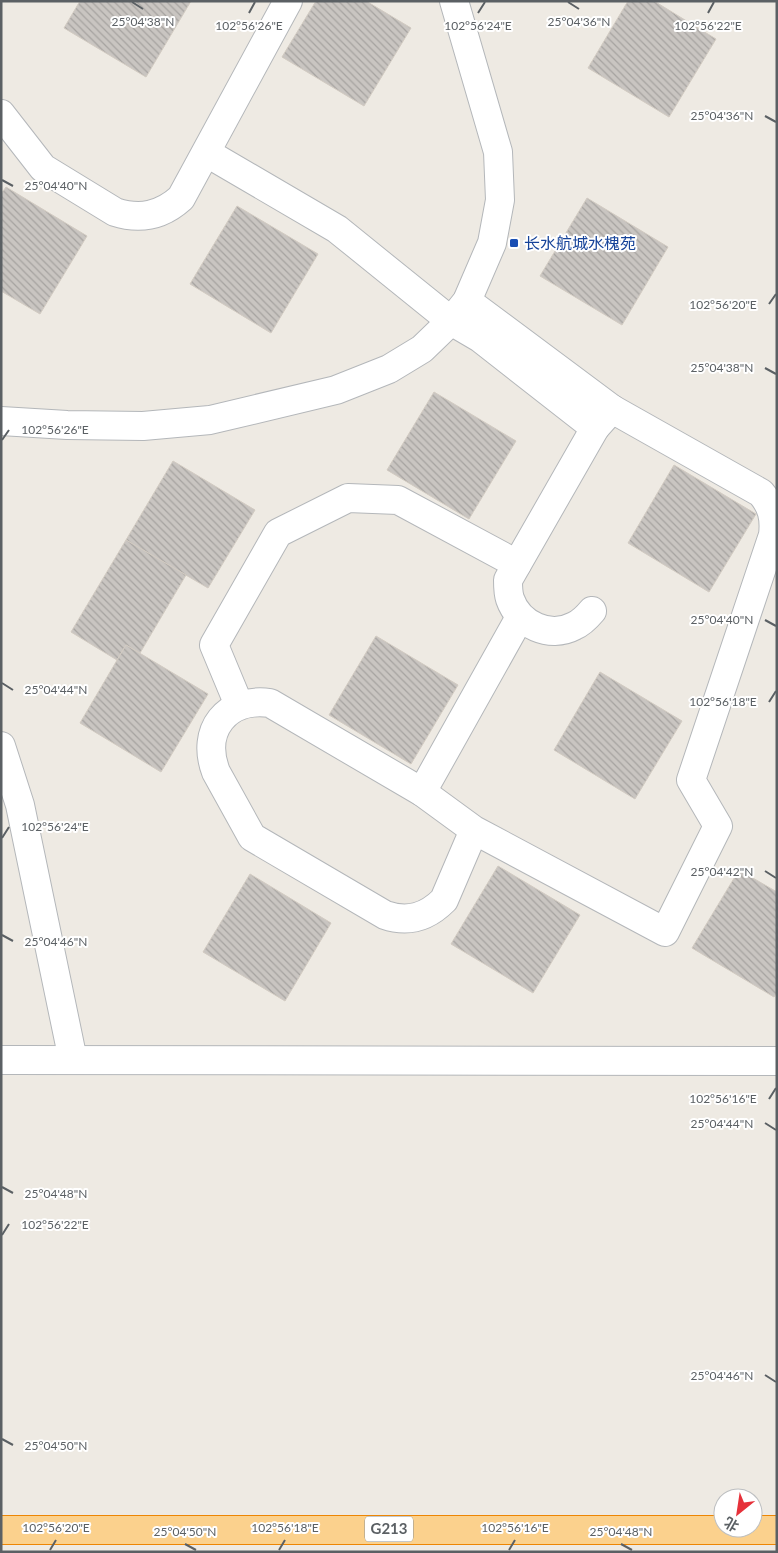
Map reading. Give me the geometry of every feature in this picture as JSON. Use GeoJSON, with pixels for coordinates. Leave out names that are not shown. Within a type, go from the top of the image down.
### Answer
{"type":"FeatureCollection","features":[{"type":"Feature","properties":{"kind":"highway","name":"G213"},"geometry":{"type":"LineString","coordinates":[[1,1530],[777,1530]]}},
{"type":"Feature","properties":{"kind":"street"},"geometry":{"type":"LineString","coordinates":[[1,114],[43,168],[115,212],[140,217],[153,215],[173,206],[181,198],[288,1]]}},
{"type":"Feature","properties":{"kind":"street"},"geometry":{"type":"LineString","coordinates":[[1,421],[67,425],[142,426],[210,420],[336,390],[389,369],[422,349],[459,311],[492,243],[500,200],[498,152],[454,1]]}},
{"type":"Feature","properties":{"kind":"street"},"geometry":{"type":"LineString","coordinates":[[207,153],[337,229],[459,311],[603,419],[761,493],[767,500],[774,516],[773,535],[691,780],[718,826],[665,932],[474,830],[422,792],[270,702],[249,702],[239,706],[229,711],[215,728],[210,750],[212,761],[216,772],[252,837],[375,911],[395,918],[405,919],[416,918],[436,908],[444,900],[474,830]]}},
{"type":"Feature","properties":{"kind":"street"},"geometry":{"type":"LineString","coordinates":[[592,611],[584,620],[563,630],[551,631],[540,629],[520,617],[513,607],[508,589],[508,580],[603,419]]}},
{"type":"Feature","properties":{"kind":"street"},"geometry":{"type":"LineString","coordinates":[[239,706],[214,645],[278,533],[348,498],[398,500],[517,564]]}},
{"type":"Feature","properties":{"kind":"street"},"geometry":{"type":"LineString","coordinates":[[422,792],[520,617]]}},
{"type":"Feature","properties":{"kind":"street"},"geometry":{"type":"LineString","coordinates":[[1,746],[20,805],[73,1060]]}},
{"type":"Feature","properties":{"kind":"street"},"geometry":{"type":"LineString","coordinates":[[1,1060],[777,1061]]}},
{"type":"Feature","properties":{"kind":"building"},"geometry":{"type":"Polygon","coordinates":[[[80,1],[191,1],[146,77],[64,28],[80,1]]]}},
{"type":"Feature","properties":{"kind":"building"},"geometry":{"type":"Polygon","coordinates":[[[316,1],[366,1],[411,28],[364,106],[282,57],[316,1]]]}},
{"type":"Feature","properties":{"kind":"building"},"geometry":{"type":"Polygon","coordinates":[[[628,1],[654,1],[716,39],[669,117],[588,68],[628,1]]]}},
{"type":"Feature","properties":{"kind":"building"},"geometry":{"type":"Polygon","coordinates":[[[6,187],[87,236],[40,314],[1,291],[1,194],[6,187]]]}},
{"type":"Feature","properties":{"kind":"building"},"geometry":{"type":"Polygon","coordinates":[[[587,198],[668,247],[622,325],[540,276],[587,198]]]}},
{"type":"Feature","properties":{"kind":"building"},"geometry":{"type":"Polygon","coordinates":[[[237,206],[318,254],[271,333],[190,284],[237,206]]]}},
{"type":"Feature","properties":{"kind":"building"},"geometry":{"type":"Polygon","coordinates":[[[434,392],[516,441],[469,519],[387,470],[434,392]]]}},
{"type":"Feature","properties":{"kind":"building"},"geometry":{"type":"Polygon","coordinates":[[[173,461],[255,510],[208,588],[126,540],[173,461]]]}},
{"type":"Feature","properties":{"kind":"building"},"geometry":{"type":"Polygon","coordinates":[[[674,465],[756,514],[709,592],[628,543],[674,465]]]}},
{"type":"Feature","properties":{"kind":"building"},"geometry":{"type":"Polygon","coordinates":[[[126,540],[186,575],[140,653],[126,645],[117,660],[71,632],[126,540]]]}},
{"type":"Feature","properties":{"kind":"building"},"geometry":{"type":"Polygon","coordinates":[[[376,636],[458,685],[411,764],[329,715],[376,636]]]}},
{"type":"Feature","properties":{"kind":"building"},"geometry":{"type":"Polygon","coordinates":[[[126,645],[208,694],[161,772],[80,723],[126,645]]]}},
{"type":"Feature","properties":{"kind":"building"},"geometry":{"type":"Polygon","coordinates":[[[600,672],[682,721],[635,799],[554,750],[600,672]]]}},
{"type":"Feature","properties":{"kind":"building"},"geometry":{"type":"Polygon","coordinates":[[[498,866],[580,915],[533,993],[451,944],[498,866]]]}},
{"type":"Feature","properties":{"kind":"building"},"geometry":{"type":"Polygon","coordinates":[[[739,870],[777,892],[777,992],[774,997],[692,948],[739,870]]]}},
{"type":"Feature","properties":{"kind":"building"},"geometry":{"type":"Polygon","coordinates":[[[250,874],[331,923],[285,1001],[203,952],[250,874]]]}},
{"type":"Feature","properties":{"kind":"place","name":"长水航城水槐苑"},"geometry":{"type":"Point","coordinates":[514,243]}}]}
